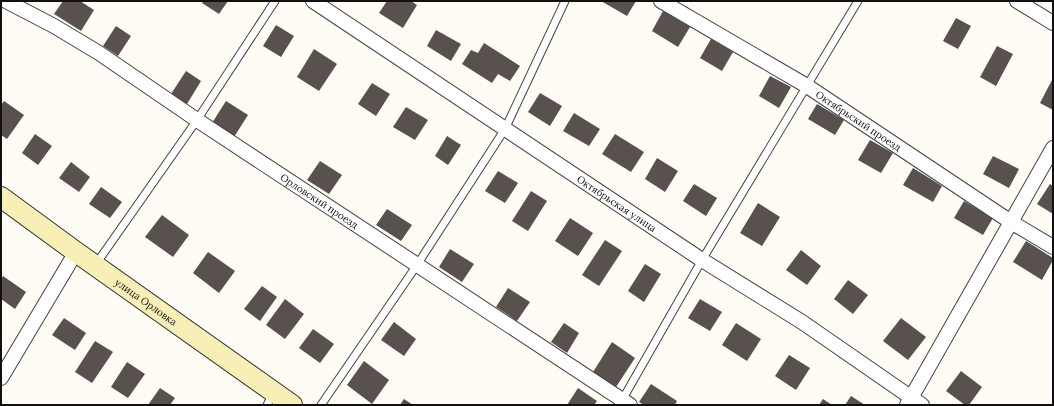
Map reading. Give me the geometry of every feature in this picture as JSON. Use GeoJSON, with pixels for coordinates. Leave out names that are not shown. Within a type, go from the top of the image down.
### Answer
{"type":"FeatureCollection","features":[{"type":"Feature","properties":{"kind":"street","name":"Орловский проезд"},"geometry":{"type":"LineString","coordinates":[[6,1],[54,26],[99,53],[197,120],[418,265],[624,403]]}},
{"type":"Feature","properties":{"kind":"street","name":"Октябрьская улица"},"geometry":{"type":"LineString","coordinates":[[313,1],[702,260],[802,322],[914,403]]}},
{"type":"Feature","properties":{"kind":"street","name":"Октябрьский проезд"},"geometry":{"type":"LineString","coordinates":[[661,1],[807,86],[1011,222],[1053,247]]}},
{"type":"Feature","properties":{"kind":"street"},"geometry":{"type":"LineString","coordinates":[[1016,1],[1053,23]]}},
{"type":"Feature","properties":{"kind":"street"},"geometry":{"type":"LineString","coordinates":[[914,403],[1011,222],[1053,148]]}},
{"type":"Feature","properties":{"kind":"street","name":"улица Орловка"},"geometry":{"type":"LineString","coordinates":[[1,197],[95,265],[271,399],[292,405]]}},
{"type":"Feature","properties":{"kind":"street"},"geometry":{"type":"LineString","coordinates":[[1,378],[76,252]]}},
{"type":"Feature","properties":{"kind":"lane"},"geometry":{"type":"LineString","coordinates":[[95,265],[197,120],[275,1]]}},
{"type":"Feature","properties":{"kind":"lane"},"geometry":{"type":"LineString","coordinates":[[321,405],[418,265],[505,129],[565,1]]}},
{"type":"Feature","properties":{"kind":"lane"},"geometry":{"type":"LineString","coordinates":[[624,403],[702,260],[858,1]]}},
{"type":"Feature","properties":{"kind":"building"},"geometry":{"type":"Polygon","coordinates":[[[63,1],[80,1],[94,10],[81,31],[54,14],[63,1]]]}},
{"type":"Feature","properties":{"kind":"building"},"geometry":{"type":"Polygon","coordinates":[[[203,1],[228,1],[219,14],[202,3],[203,1]]]}},
{"type":"Feature","properties":{"kind":"building"},"geometry":{"type":"Polygon","coordinates":[[[387,1],[411,1],[417,5],[403,28],[379,13],[387,1]]]}},
{"type":"Feature","properties":{"kind":"building"},"geometry":{"type":"Polygon","coordinates":[[[601,1],[636,1],[627,16],[601,1]]]}},
{"type":"Feature","properties":{"kind":"building"},"geometry":{"type":"Polygon","coordinates":[[[663,11],[690,27],[678,47],[652,31],[663,11]]]}},
{"type":"Feature","properties":{"kind":"building"},"geometry":{"type":"Polygon","coordinates":[[[956,18],[971,26],[958,49],[943,41],[956,18]]]}},
{"type":"Feature","properties":{"kind":"building"},"geometry":{"type":"Polygon","coordinates":[[[276,25],[294,36],[281,57],[263,46],[276,25]]]}},
{"type":"Feature","properties":{"kind":"building"},"geometry":{"type":"Polygon","coordinates":[[[116,26],[131,36],[118,56],[103,46],[116,26]]]}},
{"type":"Feature","properties":{"kind":"building"},"geometry":{"type":"Polygon","coordinates":[[[436,30],[461,44],[451,61],[427,46],[436,30]]]}},
{"type":"Feature","properties":{"kind":"building"},"geometry":{"type":"Polygon","coordinates":[[[711,39],[733,52],[722,71],[700,58],[711,39]]]}},
{"type":"Feature","properties":{"kind":"building"},"geometry":{"type":"Polygon","coordinates":[[[484,43],[520,66],[510,81],[498,74],[492,83],[462,64],[471,50],[478,53],[484,43]]]}},
{"type":"Feature","properties":{"kind":"building"},"geometry":{"type":"Polygon","coordinates":[[[997,46],[1013,54],[996,86],[980,77],[997,46]]]}},
{"type":"Feature","properties":{"kind":"building"},"geometry":{"type":"Polygon","coordinates":[[[314,49],[337,64],[319,91],[297,77],[314,49]]]}},
{"type":"Feature","properties":{"kind":"building"},"geometry":{"type":"Polygon","coordinates":[[[186,71],[201,81],[187,104],[171,94],[186,71]]]}},
{"type":"Feature","properties":{"kind":"building"},"geometry":{"type":"Polygon","coordinates":[[[770,76],[791,87],[779,108],[759,96],[770,76]]]}},
{"type":"Feature","properties":{"kind":"building"},"geometry":{"type":"Polygon","coordinates":[[[1053,78],[1053,110],[1040,103],[1053,78]]]}},
{"type":"Feature","properties":{"kind":"building"},"geometry":{"type":"Polygon","coordinates":[[[372,83],[390,94],[376,116],[358,104],[372,83]]]}},
{"type":"Feature","properties":{"kind":"building"},"geometry":{"type":"Polygon","coordinates":[[[540,93],[562,106],[550,126],[528,112],[540,93]]]}},
{"type":"Feature","properties":{"kind":"building"},"geometry":{"type":"Polygon","coordinates":[[[4,101],[24,115],[7,139],[1,135],[1,105],[4,101]]]}},
{"type":"Feature","properties":{"kind":"building"},"geometry":{"type":"Polygon","coordinates":[[[226,101],[248,115],[234,137],[212,123],[226,101]]]}},
{"type":"Feature","properties":{"kind":"building"},"geometry":{"type":"Polygon","coordinates":[[[817,104],[844,120],[835,135],[808,119],[817,104]]]}},
{"type":"Feature","properties":{"kind":"building"},"geometry":{"type":"Polygon","coordinates":[[[406,107],[428,120],[415,140],[393,127],[406,107]]]}},
{"type":"Feature","properties":{"kind":"building"},"geometry":{"type":"Polygon","coordinates":[[[574,113],[600,129],[589,146],[563,131],[574,113]]]}},
{"type":"Feature","properties":{"kind":"building"},"geometry":{"type":"Polygon","coordinates":[[[35,134],[52,146],[38,165],[22,153],[35,134]]]}},
{"type":"Feature","properties":{"kind":"building"},"geometry":{"type":"Polygon","coordinates":[[[615,134],[644,152],[631,172],[602,154],[615,134]]]}},
{"type":"Feature","properties":{"kind":"building"},"geometry":{"type":"Polygon","coordinates":[[[447,136],[461,145],[448,165],[435,156],[447,136]]]}},
{"type":"Feature","properties":{"kind":"building"},"geometry":{"type":"Polygon","coordinates":[[[870,140],[893,153],[881,173],[858,160],[870,140]]]}},
{"type":"Feature","properties":{"kind":"building"},"geometry":{"type":"Polygon","coordinates":[[[993,156],[1019,169],[1009,188],[983,174],[993,156]]]}},
{"type":"Feature","properties":{"kind":"building"},"geometry":{"type":"Polygon","coordinates":[[[657,158],[678,171],[665,192],[645,179],[657,158]]]}},
{"type":"Feature","properties":{"kind":"building"},"geometry":{"type":"Polygon","coordinates":[[[320,161],[342,175],[329,194],[307,180],[320,161]]]}},
{"type":"Feature","properties":{"kind":"building"},"geometry":{"type":"Polygon","coordinates":[[[71,162],[90,177],[79,192],[59,178],[71,162]]]}},
{"type":"Feature","properties":{"kind":"building"},"geometry":{"type":"Polygon","coordinates":[[[913,168],[942,186],[933,202],[903,185],[913,168]]]}},
{"type":"Feature","properties":{"kind":"building"},"geometry":{"type":"Polygon","coordinates":[[[498,171],[518,183],[505,203],[485,191],[498,171]]]}},
{"type":"Feature","properties":{"kind":"building"},"geometry":{"type":"Polygon","coordinates":[[[694,184],[717,198],[706,216],[683,201],[694,184]]]}},
{"type":"Feature","properties":{"kind":"building"},"geometry":{"type":"Polygon","coordinates":[[[1050,184],[1053,186],[1053,214],[1037,204],[1050,184]]]}},
{"type":"Feature","properties":{"kind":"building"},"geometry":{"type":"Polygon","coordinates":[[[101,187],[122,202],[110,218],[89,204],[101,187]]]}},
{"type":"Feature","properties":{"kind":"building"},"geometry":{"type":"Polygon","coordinates":[[[531,191],[547,201],[528,231],[512,221],[531,191]]]}},
{"type":"Feature","properties":{"kind":"building"},"geometry":{"type":"Polygon","coordinates":[[[964,201],[993,218],[983,235],[954,218],[964,201]]]}},
{"type":"Feature","properties":{"kind":"building"},"geometry":{"type":"Polygon","coordinates":[[[758,203],[780,217],[762,246],[740,233],[758,203]]]}},
{"type":"Feature","properties":{"kind":"building"},"geometry":{"type":"Polygon","coordinates":[[[387,209],[412,225],[401,241],[376,225],[387,209]]]}},
{"type":"Feature","properties":{"kind":"building"},"geometry":{"type":"Polygon","coordinates":[[[162,215],[189,235],[173,257],[145,237],[162,215]]]}},
{"type":"Feature","properties":{"kind":"building"},"geometry":{"type":"Polygon","coordinates":[[[570,218],[593,233],[578,256],[555,241],[570,218]]]}},
{"type":"Feature","properties":{"kind":"building"},"geometry":{"type":"Polygon","coordinates":[[[605,240],[622,251],[599,286],[582,275],[605,240]]]}},
{"type":"Feature","properties":{"kind":"building"},"geometry":{"type":"Polygon","coordinates":[[[1026,241],[1053,258],[1042,280],[1013,262],[1026,241]]]}},
{"type":"Feature","properties":{"kind":"building"},"geometry":{"type":"Polygon","coordinates":[[[450,249],[474,264],[462,282],[439,267],[450,249]]]}},
{"type":"Feature","properties":{"kind":"building"},"geometry":{"type":"Polygon","coordinates":[[[801,250],[821,266],[807,285],[786,270],[801,250]]]}},
{"type":"Feature","properties":{"kind":"building"},"geometry":{"type":"Polygon","coordinates":[[[208,252],[235,271],[219,293],[193,273],[208,252]]]}},
{"type":"Feature","properties":{"kind":"building"},"geometry":{"type":"Polygon","coordinates":[[[645,264],[661,274],[644,302],[628,291],[645,264]]]}},
{"type":"Feature","properties":{"kind":"building"},"geometry":{"type":"Polygon","coordinates":[[[3,276],[26,292],[15,309],[1,299],[1,280],[3,276]]]}},
{"type":"Feature","properties":{"kind":"building"},"geometry":{"type":"Polygon","coordinates":[[[848,280],[868,295],[853,314],[834,299],[848,280]]]}},
{"type":"Feature","properties":{"kind":"building"},"geometry":{"type":"Polygon","coordinates":[[[262,286],[277,297],[260,321],[244,309],[262,286]]]}},
{"type":"Feature","properties":{"kind":"building"},"geometry":{"type":"Polygon","coordinates":[[[508,288],[530,302],[517,321],[496,307],[508,288]]]}},
{"type":"Feature","properties":{"kind":"building"},"geometry":{"type":"Polygon","coordinates":[[[285,299],[304,314],[285,339],[266,325],[285,299]]]}},
{"type":"Feature","properties":{"kind":"building"},"geometry":{"type":"Polygon","coordinates":[[[700,299],[722,312],[710,331],[688,318],[700,299]]]}},
{"type":"Feature","properties":{"kind":"building"},"geometry":{"type":"Polygon","coordinates":[[[64,318],[86,333],[75,350],[52,335],[64,318]]]}},
{"type":"Feature","properties":{"kind":"building"},"geometry":{"type":"Polygon","coordinates":[[[901,318],[926,337],[908,360],[883,341],[901,318]]]}},
{"type":"Feature","properties":{"kind":"building"},"geometry":{"type":"Polygon","coordinates":[[[394,322],[416,339],[404,356],[381,340],[394,322]]]}},
{"type":"Feature","properties":{"kind":"building"},"geometry":{"type":"Polygon","coordinates":[[[564,323],[579,333],[567,353],[551,342],[564,323]]]}},
{"type":"Feature","properties":{"kind":"building"},"geometry":{"type":"Polygon","coordinates":[[[736,323],[761,339],[747,361],[722,345],[736,323]]]}},
{"type":"Feature","properties":{"kind":"building"},"geometry":{"type":"Polygon","coordinates":[[[313,329],[334,344],[320,363],[299,348],[313,329]]]}},
{"type":"Feature","properties":{"kind":"building"},"geometry":{"type":"Polygon","coordinates":[[[95,341],[113,352],[92,383],[75,372],[95,341]]]}},
{"type":"Feature","properties":{"kind":"building"},"geometry":{"type":"Polygon","coordinates":[[[612,342],[635,358],[616,387],[593,372],[612,342]]]}},
{"type":"Feature","properties":{"kind":"building"},"geometry":{"type":"Polygon","coordinates":[[[789,355],[810,368],[796,390],[775,376],[789,355]]]}},
{"type":"Feature","properties":{"kind":"building"},"geometry":{"type":"Polygon","coordinates":[[[364,361],[389,380],[372,404],[347,385],[364,361]]]}},
{"type":"Feature","properties":{"kind":"building"},"geometry":{"type":"Polygon","coordinates":[[[127,362],[145,374],[128,398],[111,387],[127,362]]]}},
{"type":"Feature","properties":{"kind":"building"},"geometry":{"type":"Polygon","coordinates":[[[961,371],[982,387],[969,405],[965,405],[946,391],[961,371]]]}},
{"type":"Feature","properties":{"kind":"building"},"geometry":{"type":"Polygon","coordinates":[[[651,384],[677,401],[675,405],[644,405],[639,402],[651,384]]]}},
{"type":"Feature","properties":{"kind":"building"},"geometry":{"type":"Polygon","coordinates":[[[160,388],[175,398],[170,405],[148,405],[160,388]]]}},
{"type":"Feature","properties":{"kind":"building"},"geometry":{"type":"Polygon","coordinates":[[[578,388],[597,401],[594,405],[567,405],[578,388]]]}},
{"type":"Feature","properties":{"kind":"building"},"geometry":{"type":"Polygon","coordinates":[[[851,396],[865,405],[845,405],[851,396]]]}},
{"type":"Feature","properties":{"kind":"building"},"geometry":{"type":"Polygon","coordinates":[[[404,399],[413,405],[400,405],[404,399]]]}},
{"type":"Feature","properties":{"kind":"building"},"geometry":{"type":"Polygon","coordinates":[[[823,399],[832,405],[819,405],[823,399]]]}}]}
